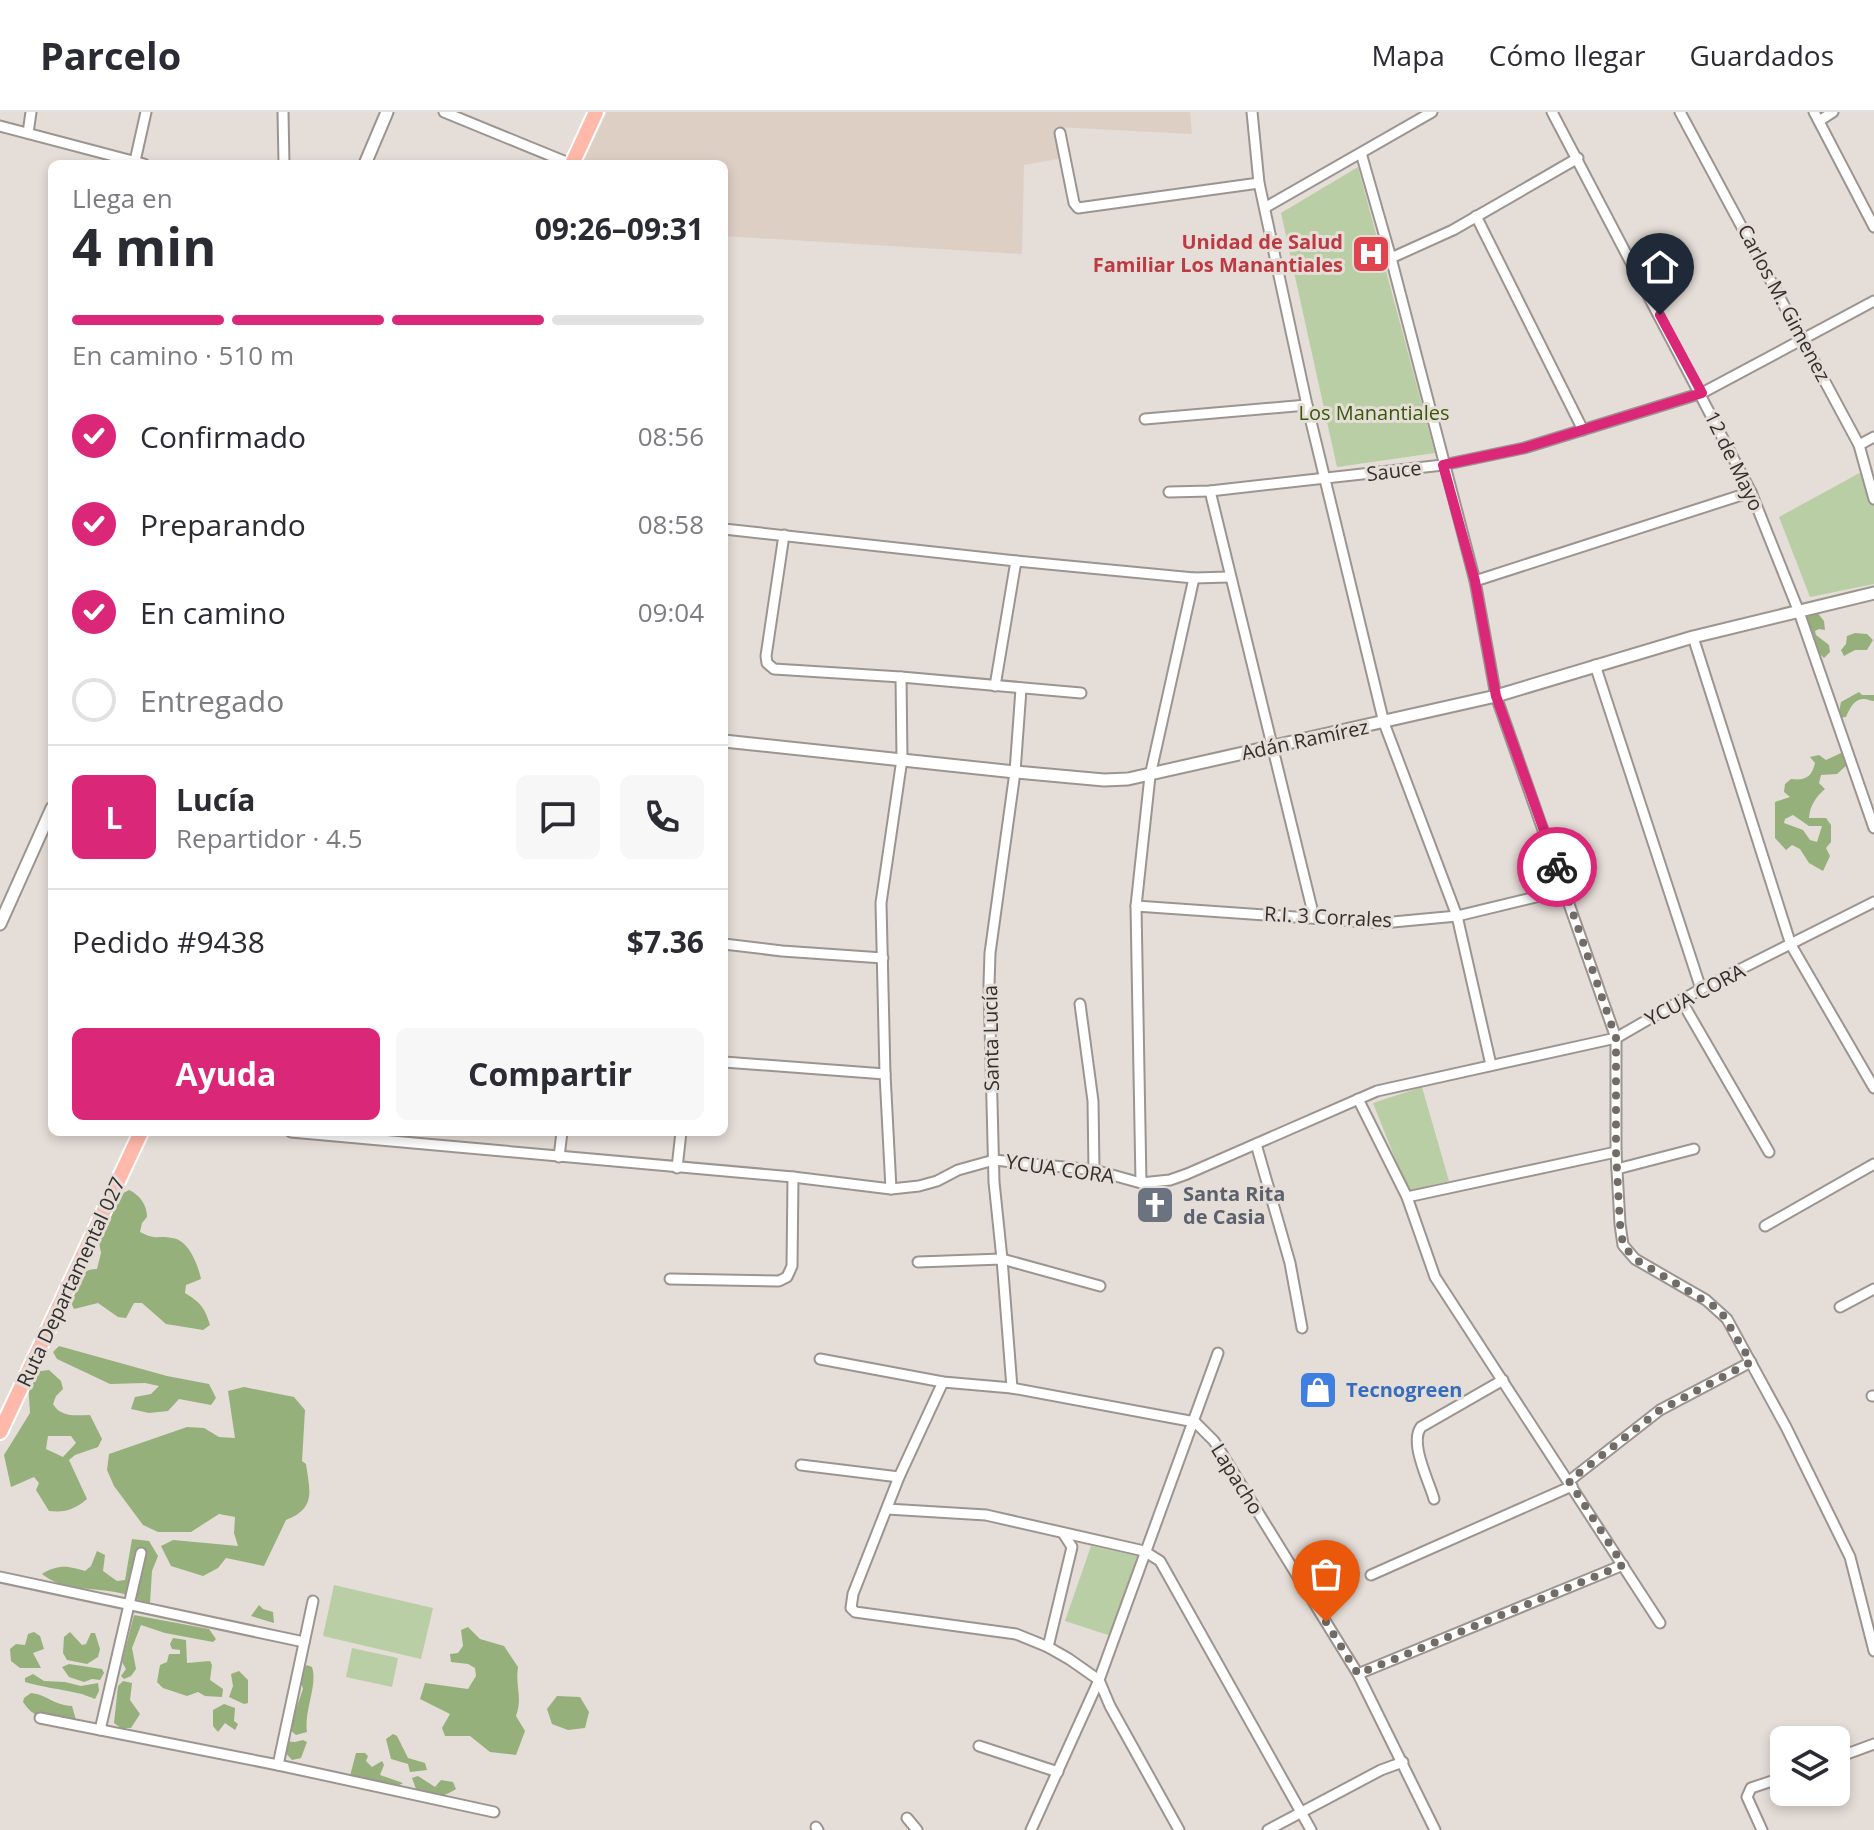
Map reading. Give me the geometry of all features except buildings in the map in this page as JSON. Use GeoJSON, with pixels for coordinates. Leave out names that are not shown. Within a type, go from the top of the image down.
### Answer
{"type":"FeatureCollection","features":[{"type":"Feature","properties":{"kind":"main road"},"geometry":{"type":"LineString","coordinates":[[574,160],[596,112]]}},
{"type":"Feature","properties":{"kind":"main road","name":"Ruta Departamental 027"},"geometry":{"type":"LineString","coordinates":[[0,1432],[139,1136]]}},
{"type":"Feature","properties":{"kind":"street"},"geometry":{"type":"LineString","coordinates":[[28,133],[31,112]]}},
{"type":"Feature","properties":{"kind":"street"},"geometry":{"type":"LineString","coordinates":[[139,160],[146,112]]}},
{"type":"Feature","properties":{"kind":"street"},"geometry":{"type":"LineString","coordinates":[[283,112],[284,160]]}},
{"type":"Feature","properties":{"kind":"street"},"geometry":{"type":"LineString","coordinates":[[367,160],[387,112]]}},
{"type":"Feature","properties":{"kind":"street"},"geometry":{"type":"LineString","coordinates":[[444,112],[562,160]]}},
{"type":"Feature","properties":{"kind":"street"},"geometry":{"type":"LineString","coordinates":[[1252,112],[1259,183],[1307,405],[1384,723],[1457,916],[1491,1065]]}},
{"type":"Feature","properties":{"kind":"street"},"geometry":{"type":"LineString","coordinates":[[1266,207],[1361,153],[1417,116],[1432,112]]}},
{"type":"Feature","properties":{"kind":"street","name":"12 de Mayo"},"geometry":{"type":"LineString","coordinates":[[1552,112],[1702,393],[1751,492],[1799,612],[1874,828]]}},
{"type":"Feature","properties":{"kind":"street","name":"Carlos M. Gimenez"},"geometry":{"type":"LineString","coordinates":[[1680,112],[1859,445],[1874,499]]}},
{"type":"Feature","properties":{"kind":"street"},"geometry":{"type":"LineString","coordinates":[[1833,112],[1816,116],[1874,227]]}},
{"type":"Feature","properties":{"kind":"street"},"geometry":{"type":"LineString","coordinates":[[0,126],[128,160]]}},
{"type":"Feature","properties":{"kind":"street"},"geometry":{"type":"LineString","coordinates":[[1060,133],[1074,203],[1078,208],[1259,183]]}},
{"type":"Feature","properties":{"kind":"street"},"geometry":{"type":"LineString","coordinates":[[1361,153],[1475,581],[1496,696],[1616,1038],[1616,1152],[1623,1245],[1628,1253],[1720,1310],[1786,1427],[1850,1557],[1874,1651]]}},
{"type":"Feature","properties":{"kind":"street"},"geometry":{"type":"LineString","coordinates":[[1391,258],[1476,216],[1578,158]]}},
{"type":"Feature","properties":{"kind":"street"},"geometry":{"type":"LineString","coordinates":[[1476,216],[1583,430]]}},
{"type":"Feature","properties":{"kind":"street","name":"Sauce"},"geometry":{"type":"LineString","coordinates":[[1169,492],[1210,491],[1443,465],[1524,448],[1702,393],[1874,301]]}},
{"type":"Feature","properties":{"kind":"street"},"geometry":{"type":"LineString","coordinates":[[1145,419],[1307,405]]}},
{"type":"Feature","properties":{"kind":"street"},"geometry":{"type":"LineString","coordinates":[[1859,445],[1874,437]]}},
{"type":"Feature","properties":{"kind":"street"},"geometry":{"type":"LineString","coordinates":[[1210,491],[1314,917]]}},
{"type":"Feature","properties":{"kind":"street"},"geometry":{"type":"LineString","coordinates":[[1475,581],[1751,492]]}},
{"type":"Feature","properties":{"kind":"street"},"geometry":{"type":"LineString","coordinates":[[728,529],[1194,578],[1229,577]]}},
{"type":"Feature","properties":{"kind":"street"},"geometry":{"type":"LineString","coordinates":[[784,535],[766,656],[767,663],[774,669],[1081,693]]}},
{"type":"Feature","properties":{"kind":"street"},"geometry":{"type":"LineString","coordinates":[[995,686],[1016,561]]}},
{"type":"Feature","properties":{"kind":"street"},"geometry":{"type":"LineString","coordinates":[[1141,1183],[1136,906],[1150,776],[1194,578]]}},
{"type":"Feature","properties":{"kind":"street","name":"Adán Ramírez"},"geometry":{"type":"LineString","coordinates":[[728,741],[1104,780],[1150,776],[1496,696],[1693,637],[1874,593]]}},
{"type":"Feature","properties":{"kind":"street"},"geometry":{"type":"LineString","coordinates":[[1693,637],[1791,945],[1874,1088]]}},
{"type":"Feature","properties":{"kind":"street"},"geometry":{"type":"LineString","coordinates":[[1595,665],[1701,989]]}},
{"type":"Feature","properties":{"kind":"street"},"geometry":{"type":"LineString","coordinates":[[891,1189],[881,903],[902,759],[901,677]]}},
{"type":"Feature","properties":{"kind":"street","name":"Santa Lucía"},"geometry":{"type":"LineString","coordinates":[[1012,1388],[994,1182],[990,953],[1015,772],[1021,689]]}},
{"type":"Feature","properties":{"kind":"street"},"geometry":{"type":"LineString","coordinates":[[0,924],[48,817]]}},
{"type":"Feature","properties":{"kind":"street","name":"R.I. 3 Corrales"},"geometry":{"type":"LineString","coordinates":[[1136,906],[1382,923],[1457,916],[1565,890]]}},
{"type":"Feature","properties":{"kind":"street","name":"YCUA CORA"},"geometry":{"type":"LineString","coordinates":[[341,1136],[793,1177],[891,1189],[928,1183],[958,1170],[994,1160],[1094,1170],[1141,1183],[1170,1180],[1358,1099],[1399,1085],[1616,1038],[1701,989],[1874,902]]}},
{"type":"Feature","properties":{"kind":"street"},"geometry":{"type":"LineString","coordinates":[[728,944],[883,958]]}},
{"type":"Feature","properties":{"kind":"street"},"geometry":{"type":"LineString","coordinates":[[1681,1000],[1769,1152]]}},
{"type":"Feature","properties":{"kind":"street"},"geometry":{"type":"LineString","coordinates":[[1080,1004],[1093,1101],[1094,1170]]}},
{"type":"Feature","properties":{"kind":"street"},"geometry":{"type":"LineString","coordinates":[[728,1062],[885,1074]]}},
{"type":"Feature","properties":{"kind":"street"},"geometry":{"type":"LineString","coordinates":[[1358,1099],[1407,1197],[1435,1277],[1660,1623]]}},
{"type":"Feature","properties":{"kind":"street"},"geometry":{"type":"LineString","coordinates":[[559,1157],[562,1136]]}},
{"type":"Feature","properties":{"kind":"street"},"geometry":{"type":"LineString","coordinates":[[677,1168],[681,1136]]}},
{"type":"Feature","properties":{"kind":"street"},"geometry":{"type":"LineString","coordinates":[[1256,1144],[1287,1254],[1302,1328]]}},
{"type":"Feature","properties":{"kind":"street"},"geometry":{"type":"LineString","coordinates":[[1617,1169],[1694,1149]]}},
{"type":"Feature","properties":{"kind":"street"},"geometry":{"type":"LineString","coordinates":[[1407,1197],[1616,1152]]}},
{"type":"Feature","properties":{"kind":"street"},"geometry":{"type":"LineString","coordinates":[[1765,1226],[1874,1164]]}},
{"type":"Feature","properties":{"kind":"street"},"geometry":{"type":"LineString","coordinates":[[670,1279],[779,1281],[787,1277],[792,1266],[793,1177]]}},
{"type":"Feature","properties":{"kind":"street"},"geometry":{"type":"LineString","coordinates":[[918,1262],[1002,1259],[1100,1286]]}},
{"type":"Feature","properties":{"kind":"street"},"geometry":{"type":"LineString","coordinates":[[1840,1307],[1874,1289]]}},
{"type":"Feature","properties":{"kind":"street"},"geometry":{"type":"LineString","coordinates":[[1031,1830],[1099,1680],[1218,1353]]}},
{"type":"Feature","properties":{"kind":"street"},"geometry":{"type":"LineString","coordinates":[[820,1359],[943,1382],[1012,1388],[1195,1422]]}},
{"type":"Feature","properties":{"kind":"street"},"geometry":{"type":"LineString","coordinates":[[1371,1575],[1570,1483],[1660,1410],[1751,1362]]}},
{"type":"Feature","properties":{"kind":"street"},"geometry":{"type":"LineString","coordinates":[[1434,1499],[1417,1446],[1417,1432],[1503,1380]]}},
{"type":"Feature","properties":{"kind":"street"},"geometry":{"type":"LineString","coordinates":[[943,1382],[899,1477],[853,1594],[851,1608],[855,1612],[1016,1634],[1048,1647],[1099,1680],[1110,1706],[1179,1830]]}},
{"type":"Feature","properties":{"kind":"street","name":"Lapacho"},"geometry":{"type":"LineString","coordinates":[[1195,1422],[1214,1441],[1358,1674],[1435,1830]]}},
{"type":"Feature","properties":{"kind":"street"},"geometry":{"type":"LineString","coordinates":[[801,1465],[899,1477]]}},
{"type":"Feature","properties":{"kind":"street"},"geometry":{"type":"LineString","coordinates":[[887,1509],[986,1515],[1144,1551],[1160,1561],[1311,1830]]}},
{"type":"Feature","properties":{"kind":"street"},"geometry":{"type":"LineString","coordinates":[[1048,1647],[1072,1547],[1063,1533]]}},
{"type":"Feature","properties":{"kind":"street"},"geometry":{"type":"LineString","coordinates":[[100,1730],[141,1553]]}},
{"type":"Feature","properties":{"kind":"street"},"geometry":{"type":"LineString","coordinates":[[1358,1674],[1623,1565]]}},
{"type":"Feature","properties":{"kind":"street"},"geometry":{"type":"LineString","coordinates":[[0,1577],[304,1642]]}},
{"type":"Feature","properties":{"kind":"street"},"geometry":{"type":"LineString","coordinates":[[278,1765],[313,1601]]}},
{"type":"Feature","properties":{"kind":"street"},"geometry":{"type":"LineString","coordinates":[[40,1718],[494,1812]]}},
{"type":"Feature","properties":{"kind":"street"},"geometry":{"type":"LineString","coordinates":[[1850,1753],[1874,1744]]}},
{"type":"Feature","properties":{"kind":"street"},"geometry":{"type":"LineString","coordinates":[[979,1746],[1058,1772]]}},
{"type":"Feature","properties":{"kind":"street"},"geometry":{"type":"LineString","coordinates":[[1268,1830],[1381,1770],[1403,1762]]}},
{"type":"Feature","properties":{"kind":"street"},"geometry":{"type":"LineString","coordinates":[[1762,1830],[1747,1797],[1751,1788],[1770,1782]]}},
{"type":"Feature","properties":{"kind":"street"},"geometry":{"type":"LineString","coordinates":[[907,1818],[917,1830]]}},
{"type":"Feature","properties":{"kind":"shaded area"},"geometry":{"type":"Polygon","coordinates":[[[607,112],[1190,112],[1192,134],[1056,127],[1063,158],[1024,165],[1022,254],[728,236],[728,160],[584,160],[607,112]]]}},
{"type":"Feature","properties":{"kind":"green space","name":"Los Manantiales"},"geometry":{"type":"Polygon","coordinates":[[[1358,167],[1435,453],[1337,467],[1281,213],[1358,167]]]}},
{"type":"Feature","properties":{"kind":"green space"},"geometry":{"type":"Polygon","coordinates":[[[1865,470],[1874,498],[1874,584],[1810,597],[1779,517],[1865,470]]]}},
{"type":"Feature","properties":{"kind":"green space"},"geometry":{"type":"Polygon","coordinates":[[[1816,611],[1824,621],[1825,630],[1815,631],[1816,635],[1829,645],[1830,652],[1824,658],[1818,652],[1814,636],[1804,621],[1816,611]]]}},
{"type":"Feature","properties":{"kind":"green space"},"geometry":{"type":"Polygon","coordinates":[[[1867,634],[1873,640],[1867,650],[1855,650],[1844,656],[1841,650],[1847,636],[1867,634]]]}},
{"type":"Feature","properties":{"kind":"green space"},"geometry":{"type":"Polygon","coordinates":[[[1859,692],[1874,695],[1874,701],[1857,700],[1846,717],[1838,718],[1841,702],[1859,692]]]}},
{"type":"Feature","properties":{"kind":"green space"},"geometry":{"type":"Polygon","coordinates":[[[1841,753],[1849,755],[1849,763],[1837,774],[1821,775],[1819,783],[1825,789],[1814,802],[1810,813],[1809,818],[1826,818],[1831,825],[1831,842],[1826,848],[1830,856],[1823,871],[1809,863],[1800,849],[1792,845],[1786,850],[1775,838],[1775,802],[1790,797],[1784,792],[1785,784],[1791,779],[1804,779],[1810,775],[1815,763],[1810,757],[1819,755],[1826,760],[1841,753]],[[1793,815],[1784,823],[1803,830],[1810,840],[1817,842],[1822,826],[1809,826],[1793,815]]]}},
{"type":"Feature","properties":{"kind":"green space"},"geometry":{"type":"Polygon","coordinates":[[[1422,1087],[1449,1181],[1408,1191],[1373,1103],[1422,1087]]]}},
{"type":"Feature","properties":{"kind":"green space"},"geometry":{"type":"Polygon","coordinates":[[[129,1190],[140,1198],[146,1208],[147,1217],[140,1232],[178,1240],[192,1254],[201,1279],[186,1285],[185,1293],[206,1314],[210,1325],[203,1330],[166,1324],[142,1303],[134,1303],[126,1318],[118,1317],[98,1303],[74,1309],[67,1294],[79,1276],[97,1269],[101,1253],[98,1237],[114,1198],[129,1190]]]}},
{"type":"Feature","properties":{"kind":"green space"},"geometry":{"type":"Polygon","coordinates":[[[59,1346],[167,1376],[209,1384],[216,1398],[211,1405],[179,1399],[168,1411],[149,1413],[131,1409],[135,1397],[151,1394],[159,1386],[145,1383],[110,1384],[57,1359],[53,1352],[59,1346]]]}},
{"type":"Feature","properties":{"kind":"green space"},"geometry":{"type":"Polygon","coordinates":[[[49,1370],[61,1381],[63,1389],[53,1404],[65,1414],[90,1415],[102,1439],[98,1447],[69,1460],[87,1499],[65,1511],[49,1511],[36,1490],[39,1483],[34,1477],[11,1487],[4,1455],[30,1413],[28,1380],[33,1372],[49,1370]],[[48,1436],[46,1449],[63,1457],[76,1443],[71,1436],[48,1436]]]}},
{"type":"Feature","properties":{"kind":"green space"},"geometry":{"type":"Polygon","coordinates":[[[244,1387],[294,1397],[305,1410],[302,1461],[306,1464],[309,1498],[302,1510],[286,1520],[264,1566],[226,1558],[218,1568],[203,1576],[171,1566],[161,1546],[173,1540],[238,1546],[234,1533],[235,1517],[219,1514],[191,1532],[158,1532],[143,1525],[114,1486],[107,1470],[109,1454],[187,1427],[204,1428],[219,1437],[235,1438],[228,1391],[244,1387]]]}},
{"type":"Feature","properties":{"kind":"green space"},"geometry":{"type":"Polygon","coordinates":[[[132,1539],[149,1541],[158,1556],[152,1571],[150,1603],[120,1593],[60,1584],[42,1574],[63,1567],[85,1571],[91,1566],[97,1551],[105,1555],[103,1571],[117,1581],[125,1580],[132,1539]]]}},
{"type":"Feature","properties":{"kind":"green space"},"geometry":{"type":"Polygon","coordinates":[[[1091,1546],[1137,1556],[1111,1636],[1065,1621],[1091,1546]]]}},
{"type":"Feature","properties":{"kind":"green space"},"geometry":{"type":"Polygon","coordinates":[[[334,1585],[433,1608],[421,1659],[323,1636],[334,1585]]]}},
{"type":"Feature","properties":{"kind":"green space"},"geometry":{"type":"Polygon","coordinates":[[[259,1605],[273,1612],[274,1623],[251,1616],[259,1605]]]}},
{"type":"Feature","properties":{"kind":"green space"},"geometry":{"type":"Polygon","coordinates":[[[134,1615],[209,1629],[216,1639],[213,1642],[141,1625],[132,1648],[136,1669],[124,1679],[121,1676],[126,1669],[122,1662],[134,1615]]]}},
{"type":"Feature","properties":{"kind":"green space"},"geometry":{"type":"Polygon","coordinates":[[[468,1627],[480,1639],[504,1646],[518,1667],[519,1703],[516,1716],[525,1731],[516,1755],[490,1752],[470,1736],[445,1736],[442,1728],[450,1714],[420,1699],[425,1683],[468,1689],[476,1676],[475,1668],[451,1662],[450,1654],[458,1653],[463,1646],[461,1630],[468,1627]]]}},
{"type":"Feature","properties":{"kind":"green space"},"geometry":{"type":"Polygon","coordinates":[[[34,1632],[40,1636],[44,1649],[33,1653],[41,1668],[20,1668],[11,1661],[10,1649],[16,1644],[25,1645],[28,1634],[34,1632]]]}},
{"type":"Feature","properties":{"kind":"green space"},"geometry":{"type":"Polygon","coordinates":[[[70,1632],[82,1645],[86,1644],[91,1633],[95,1633],[100,1649],[98,1657],[87,1664],[67,1660],[63,1653],[64,1637],[70,1632]]]}},
{"type":"Feature","properties":{"kind":"green space"},"geometry":{"type":"Polygon","coordinates":[[[173,1638],[186,1640],[187,1663],[210,1661],[210,1680],[223,1689],[222,1697],[205,1696],[198,1692],[187,1696],[163,1688],[157,1682],[160,1665],[167,1662],[169,1654],[180,1654],[180,1650],[172,1649],[170,1644],[173,1638]]]}},
{"type":"Feature","properties":{"kind":"green space"},"geometry":{"type":"Polygon","coordinates":[[[352,1648],[398,1658],[392,1687],[346,1677],[352,1648]]]}},
{"type":"Feature","properties":{"kind":"green space"},"geometry":{"type":"Polygon","coordinates":[[[69,1664],[102,1669],[104,1673],[100,1680],[84,1682],[69,1677],[62,1667],[69,1664]]]}},
{"type":"Feature","properties":{"kind":"green space"},"geometry":{"type":"Polygon","coordinates":[[[307,1665],[312,1667],[313,1674],[307,1732],[296,1735],[289,1729],[303,1689],[298,1673],[307,1665]]]}},
{"type":"Feature","properties":{"kind":"green space"},"geometry":{"type":"Polygon","coordinates":[[[239,1671],[248,1680],[248,1703],[244,1704],[229,1697],[233,1686],[231,1674],[239,1671]]]}},
{"type":"Feature","properties":{"kind":"green space"},"geometry":{"type":"Polygon","coordinates":[[[33,1674],[44,1681],[81,1686],[98,1683],[99,1691],[95,1699],[25,1682],[25,1678],[33,1674]]]}},
{"type":"Feature","properties":{"kind":"green space"},"geometry":{"type":"Polygon","coordinates":[[[123,1681],[132,1683],[130,1700],[140,1714],[131,1728],[121,1728],[114,1723],[118,1686],[123,1681]]]}},
{"type":"Feature","properties":{"kind":"green space"},"geometry":{"type":"Polygon","coordinates":[[[31,1693],[72,1706],[76,1720],[53,1721],[39,1717],[23,1702],[31,1693]]]}},
{"type":"Feature","properties":{"kind":"green space"},"geometry":{"type":"Polygon","coordinates":[[[557,1696],[580,1697],[589,1712],[585,1728],[568,1730],[552,1724],[547,1709],[557,1696]]]}},
{"type":"Feature","properties":{"kind":"green space"},"geometry":{"type":"Polygon","coordinates":[[[224,1704],[235,1708],[234,1721],[238,1724],[235,1730],[225,1723],[218,1732],[213,1726],[213,1710],[224,1704]]]}},
{"type":"Feature","properties":{"kind":"green space"},"geometry":{"type":"Polygon","coordinates":[[[393,1734],[408,1758],[425,1763],[427,1770],[410,1772],[408,1764],[391,1759],[386,1739],[393,1734]]]}},
{"type":"Feature","properties":{"kind":"green space"},"geometry":{"type":"Polygon","coordinates":[[[283,1741],[307,1742],[301,1758],[292,1760],[282,1749],[283,1741]]]}},
{"type":"Feature","properties":{"kind":"green space"},"geometry":{"type":"Polygon","coordinates":[[[356,1753],[365,1753],[368,1756],[366,1761],[372,1767],[382,1761],[384,1765],[380,1775],[403,1783],[388,1791],[370,1779],[350,1776],[356,1753]]]}},
{"type":"Feature","properties":{"kind":"green space"},"geometry":{"type":"Polygon","coordinates":[[[418,1776],[435,1787],[441,1780],[453,1782],[456,1789],[441,1796],[427,1794],[416,1789],[412,1778],[418,1776]]]}},
{"type":"Feature","properties":{"kind":"way so far"},"geometry":{"type":"LineString","coordinates":[[1326,1622],[1358,1674],[1623,1565],[1569,1481],[1660,1410],[1751,1362],[1720,1310],[1635,1259],[1623,1245],[1616,1152],[1616,1038],[1557,867]]}},
{"type":"Feature","properties":{"kind":"place","name":"Unidad de Salud Familiar Los Manantiales"},"geometry":{"type":"Point","coordinates":[1371,254]}},
{"type":"Feature","properties":{"kind":"place","name":"Santa Rita de Casia"},"geometry":{"type":"Point","coordinates":[1155,1205]}},
{"type":"Feature","properties":{"kind":"place","name":"Tecnogreen"},"geometry":{"type":"Point","coordinates":[1318,1390]}},
{"type":"Feature","properties":{"kind":"route"},"geometry":{"type":"LineString","coordinates":[[1557,867],[1496,696],[1475,581],[1443,465],[1524,448],[1702,393],[1660,315]]}}]}
